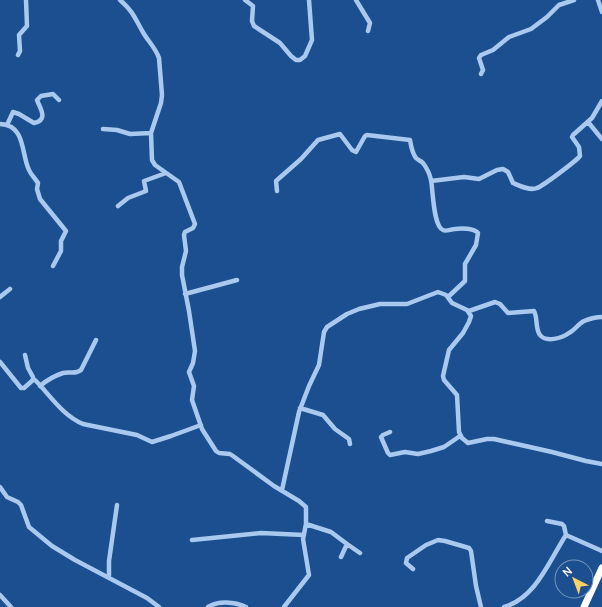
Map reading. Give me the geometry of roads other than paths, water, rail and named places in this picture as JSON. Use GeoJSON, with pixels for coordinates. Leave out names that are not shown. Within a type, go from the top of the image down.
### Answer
{"type":"FeatureCollection","features":[{"type":"Feature","properties":{"kind":"highway"},"geometry":{"type":"LineString","coordinates":[[584,607],[602,568]]}},
{"type":"Feature","properties":{"kind":"street"},"geometry":{"type":"LineString","coordinates":[[18,55],[20,50],[19,35],[27,26],[26,0]]}},
{"type":"Feature","properties":{"kind":"street"},"geometry":{"type":"LineString","coordinates":[[120,0],[133,13],[159,58],[162,95],[161,103],[151,133],[152,160],[155,165],[179,182],[194,222],[193,228],[185,232],[184,235],[186,251],[182,267],[182,275],[194,344],[194,358],[189,372],[194,386],[192,400],[201,425],[216,451],[219,453],[230,454],[305,505],[306,524],[304,535],[309,575],[284,607]]}},
{"type":"Feature","properties":{"kind":"street"},"geometry":{"type":"LineString","coordinates":[[246,0],[253,6],[252,21],[254,26],[280,43],[296,60],[300,60],[305,56],[312,40],[309,0]]}},
{"type":"Feature","properties":{"kind":"street"},"geometry":{"type":"LineString","coordinates":[[356,0],[370,23],[368,31]]}},
{"type":"Feature","properties":{"kind":"street"},"geometry":{"type":"LineString","coordinates":[[481,74],[483,70],[479,58],[481,55],[493,50],[512,36],[531,29],[547,17],[559,5],[574,0]]}},
{"type":"Feature","properties":{"kind":"street"},"geometry":{"type":"LineString","coordinates":[[598,0],[602,12]]}},
{"type":"Feature","properties":{"kind":"street"},"geometry":{"type":"LineString","coordinates":[[6,125],[13,112],[34,123],[39,121],[42,118],[43,112],[37,100],[40,96],[53,94],[59,100]]}},
{"type":"Feature","properties":{"kind":"street"},"geometry":{"type":"LineString","coordinates":[[431,181],[464,177],[479,178],[494,171],[503,169],[508,172],[513,183],[530,189],[537,188],[580,156],[580,150],[572,136],[596,113],[602,101]]}},
{"type":"Feature","properties":{"kind":"street"},"geometry":{"type":"LineString","coordinates":[[588,122],[602,139]]}},
{"type":"Feature","properties":{"kind":"street"},"geometry":{"type":"LineString","coordinates":[[0,124],[6,125],[15,130],[22,142],[29,170],[38,183],[37,189],[40,199],[66,231],[61,243],[61,251],[53,266]]}},
{"type":"Feature","properties":{"kind":"street"},"geometry":{"type":"LineString","coordinates":[[103,129],[117,130],[130,134],[151,133]]}},
{"type":"Feature","properties":{"kind":"street"},"geometry":{"type":"LineString","coordinates":[[277,191],[276,181],[301,159],[321,138],[338,134],[356,152],[367,135],[408,140],[414,154],[423,163],[431,181],[435,209],[440,228],[443,230],[459,228],[476,230],[479,235],[476,245],[465,264],[465,280],[448,297]]}},
{"type":"Feature","properties":{"kind":"street"},"geometry":{"type":"LineString","coordinates":[[118,206],[128,198],[145,191],[144,181],[166,173]]}},
{"type":"Feature","properties":{"kind":"street"},"geometry":{"type":"LineString","coordinates":[[185,294],[237,280]]}},
{"type":"Feature","properties":{"kind":"street"},"geometry":{"type":"LineString","coordinates":[[0,297],[10,289]]}},
{"type":"Feature","properties":{"kind":"street"},"geometry":{"type":"LineString","coordinates":[[282,490],[300,408],[319,365],[324,332],[333,322],[359,309],[380,304],[406,304],[438,292],[448,297],[452,303],[469,311],[495,302],[500,304],[508,313],[534,311],[539,333],[542,337],[549,339],[562,337],[587,320],[602,317]]}},
{"type":"Feature","properties":{"kind":"street"},"geometry":{"type":"LineString","coordinates":[[469,311],[471,316],[470,322],[449,350],[443,376],[444,380],[457,395],[460,436],[465,442],[468,443],[494,439],[602,464]]}},
{"type":"Feature","properties":{"kind":"street"},"geometry":{"type":"LineString","coordinates":[[40,386],[49,379],[66,372],[79,372],[96,340]]}},
{"type":"Feature","properties":{"kind":"street"},"geometry":{"type":"LineString","coordinates":[[25,355],[28,368],[34,380],[56,403],[78,422],[137,435],[151,442],[201,425]]}},
{"type":"Feature","properties":{"kind":"street"},"geometry":{"type":"LineString","coordinates":[[0,362],[21,388],[24,388],[34,380]]}},
{"type":"Feature","properties":{"kind":"street"},"geometry":{"type":"LineString","coordinates":[[300,408],[323,415],[335,429],[349,439],[350,444]]}},
{"type":"Feature","properties":{"kind":"street"},"geometry":{"type":"LineString","coordinates":[[390,432],[382,435],[381,437],[388,453],[392,455],[405,452],[418,454],[431,451],[444,447],[460,436]]}},
{"type":"Feature","properties":{"kind":"street"},"geometry":{"type":"LineString","coordinates":[[0,487],[7,497],[21,505],[26,523],[39,536],[75,560],[147,598],[159,607]]}},
{"type":"Feature","properties":{"kind":"street"},"geometry":{"type":"LineString","coordinates":[[109,577],[109,561],[117,505]]}},
{"type":"Feature","properties":{"kind":"street"},"geometry":{"type":"LineString","coordinates":[[504,607],[519,600],[538,581],[566,535],[562,524],[547,521]]}},
{"type":"Feature","properties":{"kind":"street"},"geometry":{"type":"LineString","coordinates":[[306,524],[331,532],[360,553]]}},
{"type":"Feature","properties":{"kind":"street"},"geometry":{"type":"LineString","coordinates":[[192,540],[261,533],[304,535]]}},
{"type":"Feature","properties":{"kind":"street"},"geometry":{"type":"LineString","coordinates":[[566,535],[602,551]]}},
{"type":"Feature","properties":{"kind":"street"},"geometry":{"type":"LineString","coordinates":[[413,569],[406,563],[407,558],[436,541],[445,541],[468,548],[471,551],[477,592],[481,607]]}},
{"type":"Feature","properties":{"kind":"street"},"geometry":{"type":"LineString","coordinates":[[341,557],[347,544]]}},
{"type":"Feature","properties":{"kind":"street"},"geometry":{"type":"LineString","coordinates":[[0,595],[11,607]]}},
{"type":"Feature","properties":{"kind":"street"},"geometry":{"type":"LineString","coordinates":[[208,607],[223,603],[234,603],[246,607]]}}]}
